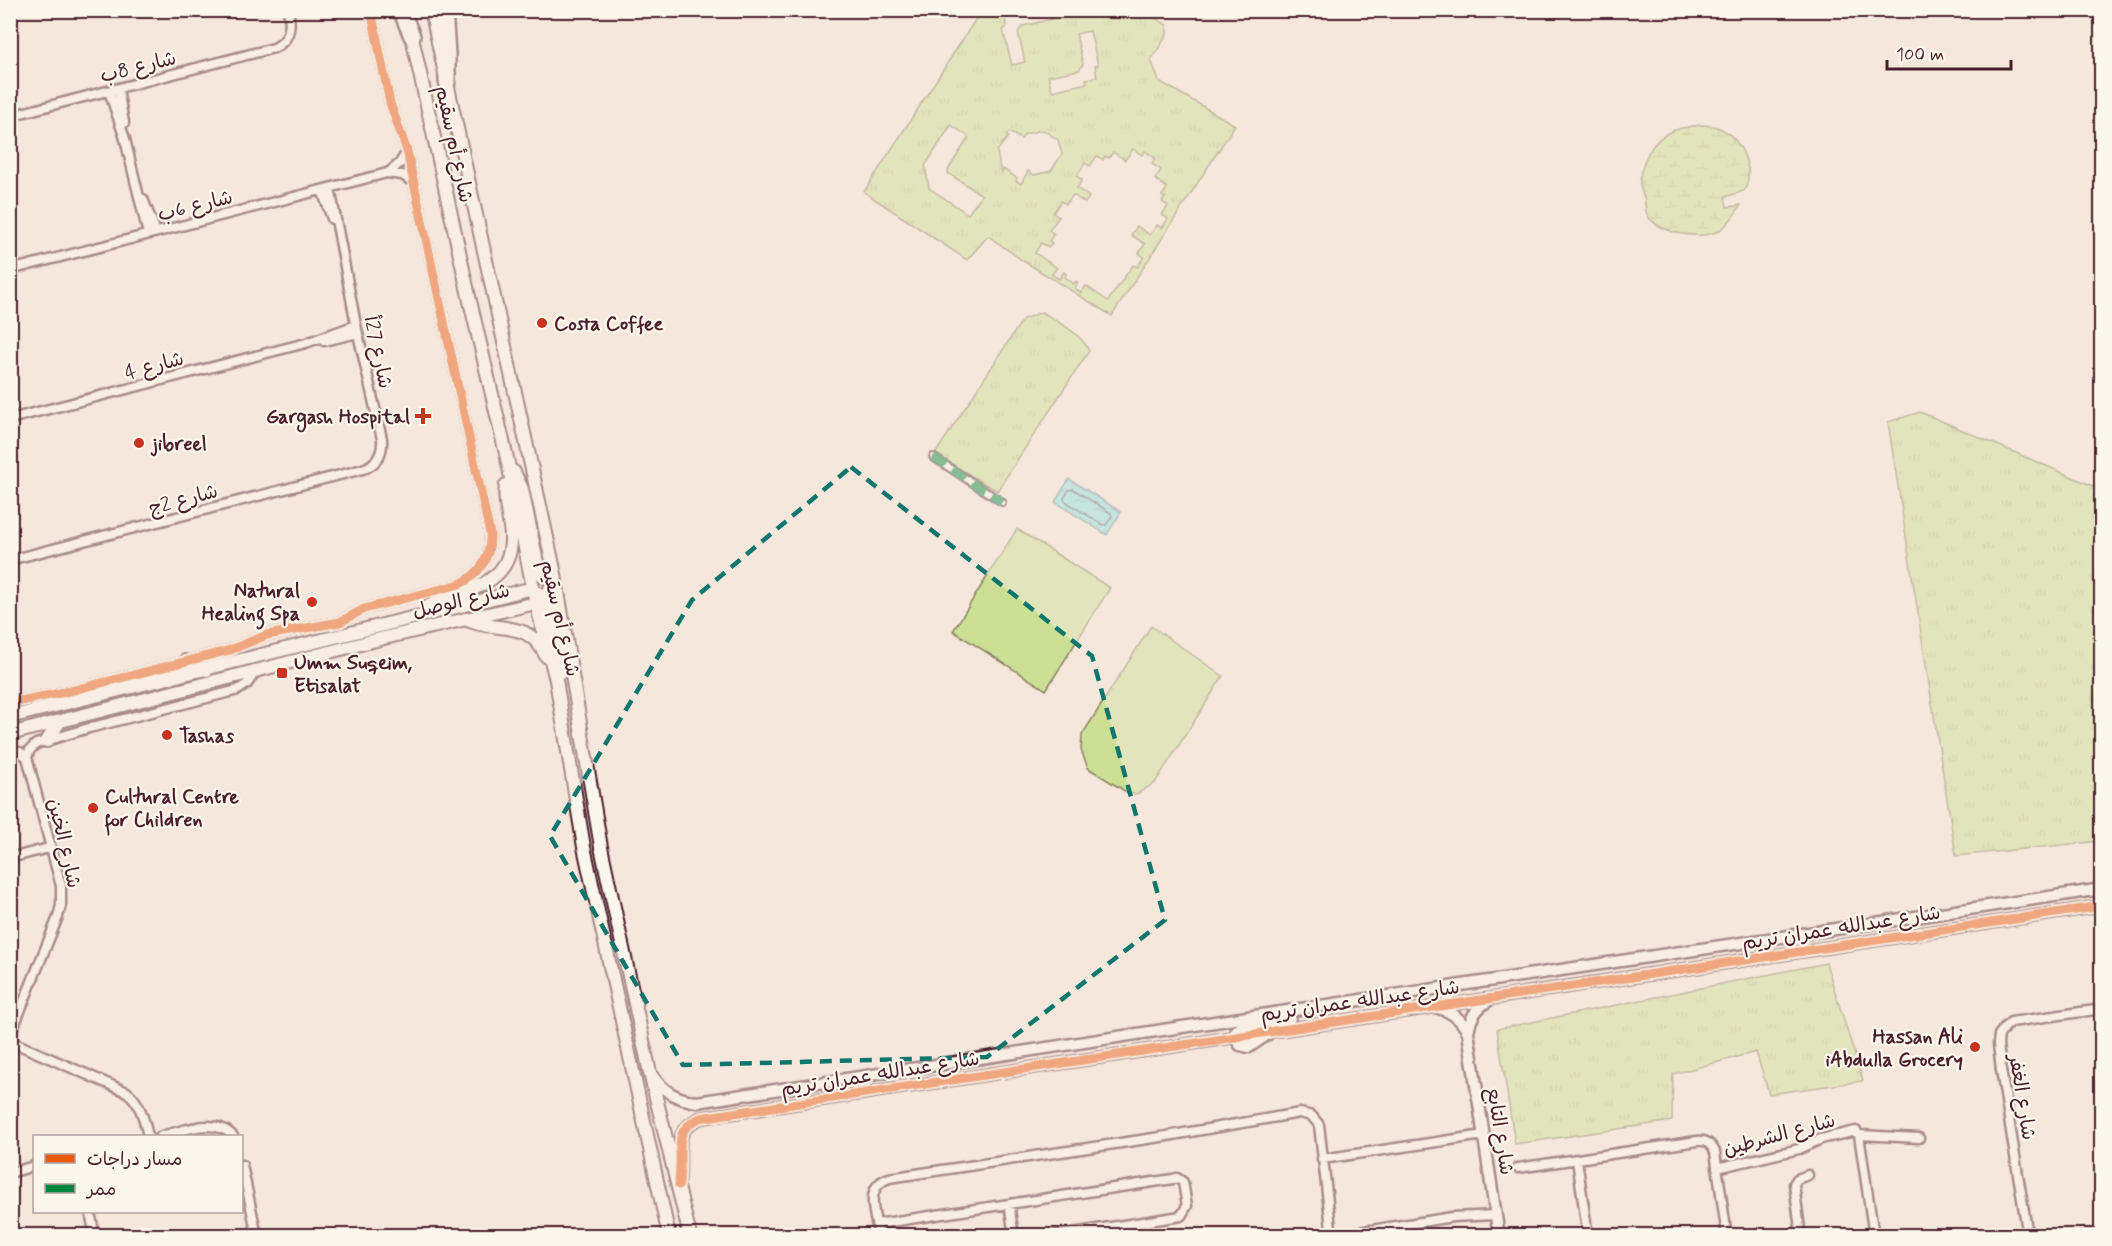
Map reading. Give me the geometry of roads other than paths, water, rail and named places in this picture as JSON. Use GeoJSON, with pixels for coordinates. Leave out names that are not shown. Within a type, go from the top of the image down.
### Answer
{"type":"FeatureCollection","features":[{"type":"Feature","properties":{"kind":"highway"},"geometry":{"type":"LineString","coordinates":[[401,10],[412,36]]}},
{"type":"Feature","properties":{"kind":"highway"},"geometry":{"type":"LineString","coordinates":[[444,10],[447,82]]}},
{"type":"Feature","properties":{"kind":"main road","name":"شارع أم سقيم"},"geometry":{"type":"LineString","coordinates":[[406,10],[507,458],[533,588],[542,606],[584,847],[669,1236]]}},
{"type":"Feature","properties":{"kind":"main road","name":"شارع أم سقيم"},"geometry":{"type":"LineString","coordinates":[[431,10],[555,574],[601,847],[650,1072],[690,1236]]}},
{"type":"Feature","properties":{"kind":"main road"},"geometry":{"type":"LineString","coordinates":[[507,458],[522,489],[539,572],[545,577],[555,574],[553,586],[542,606],[567,702],[580,724]]}},
{"type":"Feature","properties":{"kind":"main road"},"geometry":{"type":"LineString","coordinates":[[407,618],[435,603],[480,587],[501,567],[510,545],[506,493],[510,475]]}},
{"type":"Feature","properties":{"kind":"main road","name":"شارع الوصل"},"geometry":{"type":"LineString","coordinates":[[10,717],[533,588]]}},
{"type":"Feature","properties":{"kind":"main road","name":"شارع الوصل"},"geometry":{"type":"LineString","coordinates":[[10,734],[465,619],[542,606]]}},
{"type":"Feature","properties":{"kind":"main road"},"geometry":{"type":"LineString","coordinates":[[465,619],[485,626],[512,628],[529,635],[545,653],[556,680]]}},
{"type":"Feature","properties":{"kind":"main road"},"geometry":{"type":"LineString","coordinates":[[185,661],[207,670]]}},
{"type":"Feature","properties":{"kind":"main road"},"geometry":{"type":"LineString","coordinates":[[47,741],[60,721]]}},
{"type":"Feature","properties":{"kind":"street","name":"شارع 8ب"},"geometry":{"type":"LineString","coordinates":[[10,116],[274,48],[284,42],[289,32],[291,21],[288,10]]}},
{"type":"Feature","properties":{"kind":"street"},"geometry":{"type":"LineString","coordinates":[[10,703],[70,691],[234,649],[267,635],[340,622],[364,609],[460,584],[479,570],[487,557],[490,534],[407,151],[390,103],[371,10]]}},
{"type":"Feature","properties":{"kind":"street"},"geometry":{"type":"LineString","coordinates":[[113,90],[136,185],[152,233]]}},
{"type":"Feature","properties":{"kind":"street"},"geometry":{"type":"LineString","coordinates":[[387,173],[399,164],[407,151]]}},
{"type":"Feature","properties":{"kind":"street"},"geometry":{"type":"LineString","coordinates":[[387,173],[402,175],[413,182]]}},
{"type":"Feature","properties":{"kind":"street","name":"شارع 6ب"},"geometry":{"type":"LineString","coordinates":[[10,270],[387,173]]}},
{"type":"Feature","properties":{"kind":"street","name":"شارع 27أ"},"geometry":{"type":"LineString","coordinates":[[326,188],[338,233],[382,444],[378,458],[372,465],[363,469]]}},
{"type":"Feature","properties":{"kind":"street","name":"شارع 4"},"geometry":{"type":"LineString","coordinates":[[10,419],[357,329]]}},
{"type":"Feature","properties":{"kind":"street"},"geometry":{"type":"LineString","coordinates":[[933,457],[1002,502]]}},
{"type":"Feature","properties":{"kind":"street","name":"شارع 2ج"},"geometry":{"type":"LineString","coordinates":[[10,560],[363,469]]}},
{"type":"Feature","properties":{"kind":"street"},"geometry":{"type":"LineString","coordinates":[[10,751],[20,752],[27,757],[33,746],[47,741],[238,690],[247,684],[256,671]]}},
{"type":"Feature","properties":{"kind":"street","name":"شارع الخين"},"geometry":{"type":"LineString","coordinates":[[10,1036],[60,911],[61,886],[27,757]]}},
{"type":"Feature","properties":{"kind":"street"},"geometry":{"type":"LineString","coordinates":[[10,858],[50,848]]}},
{"type":"Feature","properties":{"kind":"street","name":"شارع عبدالله عمران تريم"},"geometry":{"type":"LineString","coordinates":[[650,1072],[658,1085],[669,1094],[682,1100],[697,1102],[2102,889]]}},
{"type":"Feature","properties":{"kind":"street","name":"شارع عبدالله عمران تريم"},"geometry":{"type":"LineString","coordinates":[[679,1185],[680,1137],[691,1123],[700,1119],[2102,906]]}},
{"type":"Feature","properties":{"kind":"street"},"geometry":{"type":"LineString","coordinates":[[1468,1032],[1473,1015],[1478,1008],[1492,999]]}},
{"type":"Feature","properties":{"kind":"street"},"geometry":{"type":"LineString","coordinates":[[1235,1037],[1236,1031],[1245,1025],[1317,1013],[1348,1003]]}},
{"type":"Feature","properties":{"kind":"street"},"geometry":{"type":"LineString","coordinates":[[1434,1007],[1451,1012],[1464,1024],[1468,1032]]}},
{"type":"Feature","properties":{"kind":"street","name":"شارع الغفر"},"geometry":{"type":"LineString","coordinates":[[2028,1236],[2001,1070],[1999,1035],[2005,1027],[2018,1020],[2102,1009]]}},
{"type":"Feature","properties":{"kind":"street","name":"شارع التابع"},"geometry":{"type":"LineString","coordinates":[[1468,1032],[1499,1236]]}},
{"type":"Feature","properties":{"kind":"street"},"geometry":{"type":"LineString","coordinates":[[10,1041],[127,1092],[140,1108],[147,1135]]}},
{"type":"Feature","properties":{"kind":"street"},"geometry":{"type":"LineString","coordinates":[[879,1236],[872,1193],[881,1181],[889,1178],[1306,1113],[1312,1116],[1319,1125],[1333,1236],[1495,1211]]}},
{"type":"Feature","properties":{"kind":"street"},"geometry":{"type":"LineString","coordinates":[[169,1135],[204,1126],[225,1129],[231,1135]]}},
{"type":"Feature","properties":{"kind":"street","name":"شارع الشرطين"},"geometry":{"type":"LineString","coordinates":[[1518,1168],[1702,1141],[1712,1146],[1717,1168],[1799,1149],[1821,1139],[1854,1131],[1859,1135],[1874,1236]]}},
{"type":"Feature","properties":{"kind":"street"},"geometry":{"type":"LineString","coordinates":[[1322,1159],[1484,1135]]}},
{"type":"Feature","properties":{"kind":"street"},"geometry":{"type":"LineString","coordinates":[[1859,1135],[1920,1138]]}},
{"type":"Feature","properties":{"kind":"street"},"geometry":{"type":"LineString","coordinates":[[1576,1160],[1588,1236]]}},
{"type":"Feature","properties":{"kind":"street"},"geometry":{"type":"LineString","coordinates":[[10,1173],[33,1166]]}},
{"type":"Feature","properties":{"kind":"street"},"geometry":{"type":"LineString","coordinates":[[1717,1168],[1727,1236]]}},
{"type":"Feature","properties":{"kind":"street"},"geometry":{"type":"LineString","coordinates":[[243,1169],[257,1236]]}},
{"type":"Feature","properties":{"kind":"street"},"geometry":{"type":"LineString","coordinates":[[1801,1236],[1794,1184],[1797,1179],[1808,1175]]}},
{"type":"Feature","properties":{"kind":"street"},"geometry":{"type":"LineString","coordinates":[[877,1224],[1173,1179],[1180,1180],[1184,1186],[1187,1206],[1181,1215],[1053,1236]]}},
{"type":"Feature","properties":{"kind":"street"},"geometry":{"type":"LineString","coordinates":[[1328,1201],[1339,1235]]}},
{"type":"Feature","properties":{"kind":"street"},"geometry":{"type":"LineString","coordinates":[[1009,1204],[1014,1236]]}},
{"type":"Feature","properties":{"kind":"street"},"geometry":{"type":"LineString","coordinates":[[90,1213],[95,1236]]}},
{"type":"Feature","properties":{"kind":"water"},"geometry":{"type":"Polygon","coordinates":[[[1069,479],[1121,512],[1107,535],[1055,502],[1069,479]]]}},
{"type":"Feature","properties":{"kind":"place","name":"Costa Coffee"},"geometry":{"type":"Point","coordinates":[542,323]}},
{"type":"Feature","properties":{"kind":"place","name":"Gargash Hospital"},"geometry":{"type":"Point","coordinates":[423,416]}},
{"type":"Feature","properties":{"kind":"place","name":"jibreel"},"geometry":{"type":"Point","coordinates":[139,443]}},
{"type":"Feature","properties":{"kind":"place","name":"Natural Healing Spa"},"geometry":{"type":"Point","coordinates":[312,602]}},
{"type":"Feature","properties":{"kind":"place","name":"Umm Suqeim, Etisalat"},"geometry":{"type":"Point","coordinates":[282,673]}},
{"type":"Feature","properties":{"kind":"place","name":"Tashas"},"geometry":{"type":"Point","coordinates":[167,735]}},
{"type":"Feature","properties":{"kind":"place","name":"Cultural Centre for Children"},"geometry":{"type":"Point","coordinates":[93,808]}},
{"type":"Feature","properties":{"kind":"place","name":"Hassan Ali iAbdulla Grocery"},"geometry":{"type":"Point","coordinates":[1975,1047]}}]}
